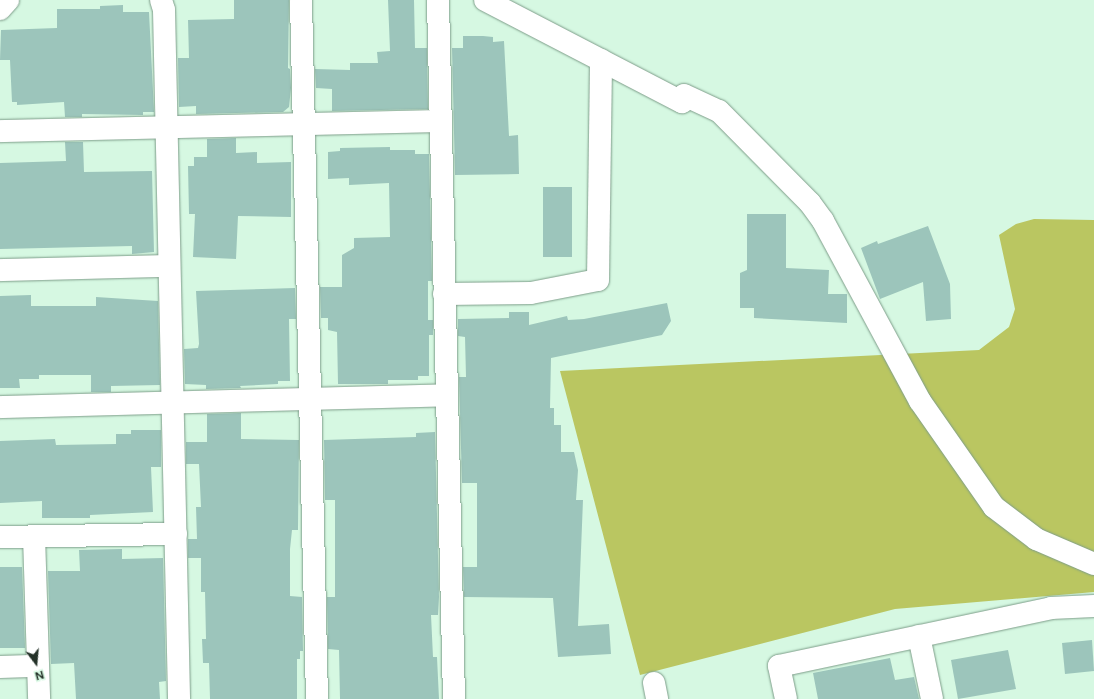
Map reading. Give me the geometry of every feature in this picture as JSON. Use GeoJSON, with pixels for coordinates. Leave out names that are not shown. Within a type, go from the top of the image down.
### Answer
{"type":"FeatureCollection","features":[{"type":"Feature","properties":{"kind":"street"},"geometry":{"type":"LineString","coordinates":[[0,10],[8,0]]}},
{"type":"Feature","properties":{"kind":"street"},"geometry":{"type":"LineString","coordinates":[[161,0],[166,128],[179,699]]}},
{"type":"Feature","properties":{"kind":"street"},"geometry":{"type":"LineString","coordinates":[[301,0],[317,699]]}},
{"type":"Feature","properties":{"kind":"street"},"geometry":{"type":"LineString","coordinates":[[438,0],[454,699]]}},
{"type":"Feature","properties":{"kind":"street"},"geometry":{"type":"LineString","coordinates":[[485,0],[682,102],[684,95],[707,104],[747,137],[748,142],[810,203],[823,221],[920,401],[994,507],[1036,539],[1094,564]]}},
{"type":"Feature","properties":{"kind":"street"},"geometry":{"type":"LineString","coordinates":[[444,294],[531,293],[598,280],[601,60]]}},
{"type":"Feature","properties":{"kind":"street"},"geometry":{"type":"LineString","coordinates":[[0,131],[440,121]]}},
{"type":"Feature","properties":{"kind":"street"},"geometry":{"type":"LineString","coordinates":[[0,270],[168,266]]}},
{"type":"Feature","properties":{"kind":"street"},"geometry":{"type":"LineString","coordinates":[[0,407],[447,395]]}},
{"type":"Feature","properties":{"kind":"street"},"geometry":{"type":"LineString","coordinates":[[0,537],[176,534]]}},
{"type":"Feature","properties":{"kind":"street"},"geometry":{"type":"LineString","coordinates":[[34,536],[39,699]]}},
{"type":"Feature","properties":{"kind":"street"},"geometry":{"type":"LineString","coordinates":[[786,699],[779,666],[1052,608],[1094,606]]}},
{"type":"Feature","properties":{"kind":"street"},"geometry":{"type":"LineString","coordinates":[[919,636],[932,699]]}},
{"type":"Feature","properties":{"kind":"street"},"geometry":{"type":"LineString","coordinates":[[0,667],[38,666]]}},
{"type":"Feature","properties":{"kind":"green space"},"geometry":{"type":"Polygon","coordinates":[[[1034,219],[1094,220],[1094,592],[895,609],[640,675],[560,371],[979,350],[1009,327],[1015,309],[999,235],[1016,224],[1034,219]]]}},
{"type":"Feature","properties":{"kind":"building"},"geometry":{"type":"Polygon","coordinates":[[[234,0],[289,0],[288,68],[290,69],[291,88],[289,107],[283,112],[196,114],[196,106],[179,107],[178,58],[189,58],[188,20],[234,19],[234,0]]]}},
{"type":"Feature","properties":{"kind":"building"},"geometry":{"type":"Polygon","coordinates":[[[388,0],[414,0],[415,48],[427,48],[428,109],[332,111],[332,89],[316,88],[315,69],[350,70],[350,63],[378,63],[377,52],[390,51],[388,0]]]}},
{"type":"Feature","properties":{"kind":"building"},"geometry":{"type":"Polygon","coordinates":[[[123,5],[123,12],[149,12],[154,112],[143,112],[143,115],[82,114],[82,117],[65,117],[64,102],[17,105],[17,102],[12,102],[10,60],[0,60],[1,30],[57,28],[57,9],[100,9],[100,6],[123,5]]]}},
{"type":"Feature","properties":{"kind":"building"},"geometry":{"type":"Polygon","coordinates":[[[463,36],[493,37],[493,42],[504,41],[509,136],[518,135],[519,174],[455,175],[452,48],[463,48],[463,36]]]}},
{"type":"Feature","properties":{"kind":"building"},"geometry":{"type":"Polygon","coordinates":[[[236,138],[236,153],[257,152],[257,163],[291,162],[291,217],[238,216],[236,259],[193,257],[195,214],[189,214],[188,166],[194,166],[194,157],[207,157],[207,139],[236,138]]]}},
{"type":"Feature","properties":{"kind":"building"},"geometry":{"type":"Polygon","coordinates":[[[65,142],[83,142],[84,172],[152,171],[154,252],[132,254],[132,246],[0,249],[0,163],[66,161],[65,142]]]}},
{"type":"Feature","properties":{"kind":"building"},"geometry":{"type":"Polygon","coordinates":[[[390,147],[390,150],[415,150],[415,154],[429,154],[432,281],[428,281],[428,320],[433,320],[433,335],[429,335],[429,376],[418,376],[418,380],[388,380],[388,384],[338,384],[337,332],[328,330],[328,318],[321,318],[320,287],[342,287],[342,255],[354,248],[354,238],[390,237],[389,183],[349,185],[349,178],[328,179],[328,152],[340,151],[340,148],[390,147]]]}},
{"type":"Feature","properties":{"kind":"building"},"geometry":{"type":"Polygon","coordinates":[[[543,187],[572,187],[572,257],[543,257],[543,187]]]}},
{"type":"Feature","properties":{"kind":"building"},"geometry":{"type":"Polygon","coordinates":[[[747,214],[786,214],[786,268],[829,270],[828,294],[847,294],[847,323],[754,318],[754,308],[740,308],[740,273],[747,270],[747,214]]]}},
{"type":"Feature","properties":{"kind":"building"},"geometry":{"type":"Polygon","coordinates":[[[928,226],[950,284],[951,319],[926,321],[923,282],[880,299],[861,248],[877,241],[878,244],[928,226]]]}},
{"type":"Feature","properties":{"kind":"building"},"geometry":{"type":"Polygon","coordinates":[[[295,288],[296,319],[289,319],[290,381],[278,381],[278,384],[240,386],[241,388],[206,389],[206,385],[185,384],[184,349],[198,348],[199,344],[196,291],[295,288]]]}},
{"type":"Feature","properties":{"kind":"building"},"geometry":{"type":"Polygon","coordinates":[[[31,295],[31,306],[96,306],[96,297],[158,301],[160,385],[111,386],[111,392],[91,392],[91,375],[39,375],[39,379],[19,379],[20,388],[0,388],[0,296],[31,295]]]}},
{"type":"Feature","properties":{"kind":"building"},"geometry":{"type":"Polygon","coordinates":[[[667,303],[671,321],[662,335],[551,358],[550,408],[554,408],[554,425],[561,425],[561,452],[574,452],[578,470],[576,500],[583,500],[578,626],[609,624],[611,654],[558,657],[553,598],[464,597],[463,567],[477,567],[477,483],[462,483],[459,377],[466,377],[465,337],[458,336],[458,319],[509,318],[509,312],[529,312],[529,325],[567,316],[568,320],[584,319],[667,303]]]}},
{"type":"Feature","properties":{"kind":"building"},"geometry":{"type":"Polygon","coordinates":[[[241,413],[241,439],[299,440],[298,530],[292,530],[290,549],[290,596],[302,597],[303,651],[300,651],[300,659],[297,659],[297,699],[210,699],[209,663],[203,663],[202,639],[206,639],[205,592],[201,592],[201,558],[188,558],[188,539],[197,539],[196,507],[201,507],[199,464],[186,464],[186,442],[207,442],[207,414],[241,413]]]}},
{"type":"Feature","properties":{"kind":"building"},"geometry":{"type":"Polygon","coordinates":[[[131,430],[161,430],[161,467],[151,467],[153,512],[90,515],[90,518],[42,518],[42,501],[0,503],[0,441],[55,439],[56,445],[116,444],[116,434],[131,434],[131,430]]]}},
{"type":"Feature","properties":{"kind":"building"},"geometry":{"type":"Polygon","coordinates":[[[435,432],[439,597],[438,615],[431,615],[433,657],[437,657],[439,699],[340,699],[339,650],[328,649],[327,597],[335,597],[335,500],[325,500],[324,440],[416,437],[416,433],[435,432]]]}},
{"type":"Feature","properties":{"kind":"building"},"geometry":{"type":"Polygon","coordinates":[[[122,549],[122,559],[163,558],[166,681],[159,682],[160,699],[76,699],[74,663],[51,664],[48,571],[80,571],[79,550],[122,549]]]}},
{"type":"Feature","properties":{"kind":"building"},"geometry":{"type":"Polygon","coordinates":[[[0,567],[22,567],[25,648],[0,648],[0,567]]]}},
{"type":"Feature","properties":{"kind":"building"},"geometry":{"type":"Polygon","coordinates":[[[1092,640],[1094,671],[1065,674],[1062,643],[1092,640]]]}},
{"type":"Feature","properties":{"kind":"building"},"geometry":{"type":"Polygon","coordinates":[[[1008,650],[1016,689],[958,699],[951,660],[1008,650]]]}},
{"type":"Feature","properties":{"kind":"building"},"geometry":{"type":"Polygon","coordinates":[[[890,658],[895,680],[914,677],[919,699],[818,699],[813,673],[890,658]]]}}]}
